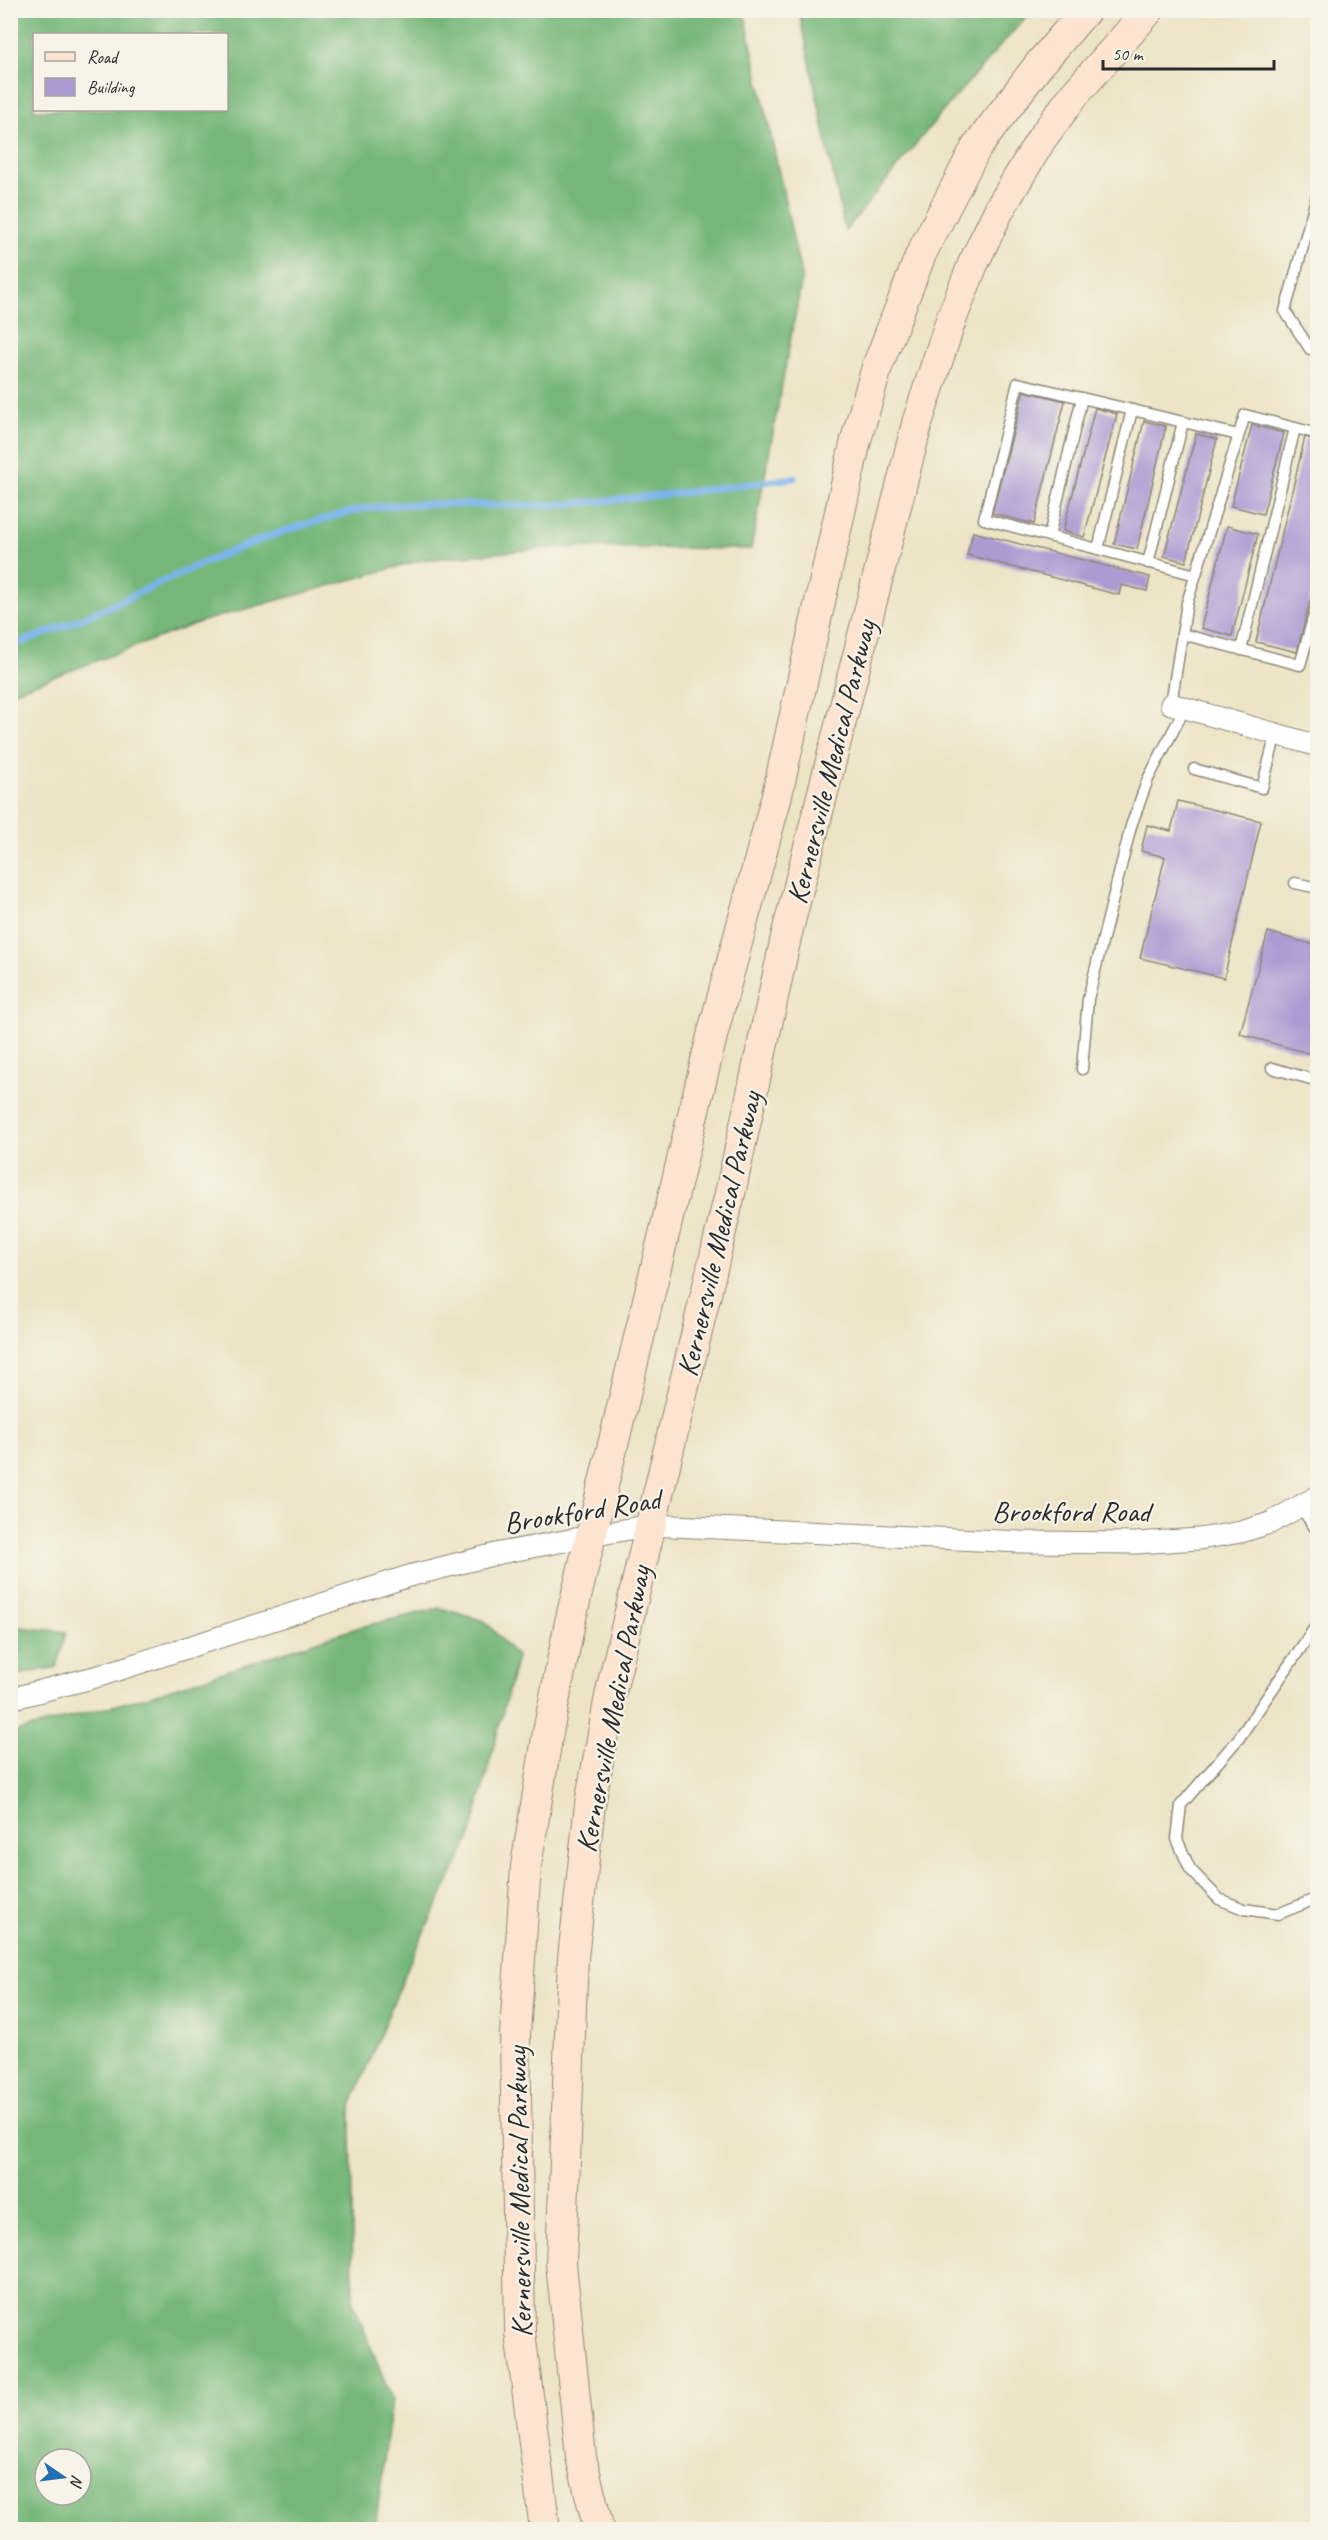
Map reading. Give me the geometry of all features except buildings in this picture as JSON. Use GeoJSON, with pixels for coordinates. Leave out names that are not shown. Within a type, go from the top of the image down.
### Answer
{"type":"FeatureCollection","features":[{"type":"Feature","properties":{"kind":"main road","name":"Kernersville Medical Parkway"},"geometry":{"type":"LineString","coordinates":[[545,2529],[520,2332],[515,2034],[526,1866],[548,1732],[590,1537],[713,1032],[777,795],[856,440],[884,348],[921,254],[976,148],[1038,66],[1086,10]]}},
{"type":"Feature","properties":{"kind":"main road","name":"Kernersville Medical Parkway"},"geometry":{"type":"LineString","coordinates":[[599,2529],[581,2457],[561,2263],[573,1958],[588,1823],[609,1701],[731,1189],[787,933],[918,420],[951,320],[973,264],[999,210],[1042,138],[1074,95],[1149,10]]}},
{"type":"Feature","properties":{"kind":"main road"},"geometry":{"type":"LineString","coordinates":[[1038,66],[1074,95]]}},
{"type":"Feature","properties":{"kind":"main road"},"geometry":{"type":"LineString","coordinates":[[759,860],[804,871]]}},
{"type":"Feature","properties":{"kind":"main road"},"geometry":{"type":"LineString","coordinates":[[518,2266],[561,2263]]}},
{"type":"Feature","properties":{"kind":"street"},"geometry":{"type":"LineString","coordinates":[[1178,706],[1317,746]]}},
{"type":"Feature","properties":{"kind":"street","name":"Brookford Road"},"geometry":{"type":"LineString","coordinates":[[10,1700],[99,1676],[409,1576],[500,1553],[650,1525],[1021,1542],[1136,1543],[1199,1539],[1241,1532],[1270,1523],[1309,1502]]}},
{"type":"Feature","properties":{"kind":"lane"},"geometry":{"type":"LineString","coordinates":[[1317,192],[1285,311],[1310,349],[1317,351]]}},
{"type":"Feature","properties":{"kind":"lane"},"geometry":{"type":"LineString","coordinates":[[1196,575],[984,519],[1018,383],[1238,435]]}},
{"type":"Feature","properties":{"kind":"lane"},"geometry":{"type":"LineString","coordinates":[[1049,536],[1082,398]]}},
{"type":"Feature","properties":{"kind":"lane"},"geometry":{"type":"LineString","coordinates":[[1098,549],[1132,410]]}},
{"type":"Feature","properties":{"kind":"lane"},"geometry":{"type":"LineString","coordinates":[[1082,1069],[1089,999],[1131,826],[1178,706],[1182,634],[1196,575],[1245,415],[1317,434]]}},
{"type":"Feature","properties":{"kind":"lane"},"geometry":{"type":"LineString","coordinates":[[1148,563],[1182,422]]}},
{"type":"Feature","properties":{"kind":"lane"},"geometry":{"type":"LineString","coordinates":[[1241,650],[1295,428]]}},
{"type":"Feature","properties":{"kind":"lane"},"geometry":{"type":"LineString","coordinates":[[1182,634],[1300,665],[1317,600]]}},
{"type":"Feature","properties":{"kind":"lane"},"geometry":{"type":"LineString","coordinates":[[1194,769],[1262,788],[1276,734]]}},
{"type":"Feature","properties":{"kind":"lane"},"geometry":{"type":"LineString","coordinates":[[1295,883],[1317,888]]}},
{"type":"Feature","properties":{"kind":"lane"},"geometry":{"type":"LineString","coordinates":[[1272,1068],[1317,1081]]}},
{"type":"Feature","properties":{"kind":"lane"},"geometry":{"type":"LineString","coordinates":[[1309,1502],[1317,1532]]}},
{"type":"Feature","properties":{"kind":"lane"},"geometry":{"type":"LineString","coordinates":[[1317,1623],[1239,1738],[1181,1805],[1177,1839],[1190,1869],[1219,1899],[1244,1909],[1278,1914],[1317,1898]]}},
{"type":"Feature","properties":{"kind":"green space"},"geometry":{"type":"Polygon","coordinates":[[[11,10],[744,11],[802,279],[751,549],[558,547],[422,560],[203,621],[11,693],[11,10]]]}},
{"type":"Feature","properties":{"kind":"green space"},"geometry":{"type":"Polygon","coordinates":[[[799,10],[1031,11],[942,112],[845,231],[799,10]]]}},
{"type":"Feature","properties":{"kind":"green space"},"geometry":{"type":"Polygon","coordinates":[[[440,1608],[485,1621],[517,1657],[470,1838],[412,1957],[351,2106],[353,2302],[392,2399],[375,2529],[11,2529],[11,1733],[153,1695],[360,1627],[440,1608]]]}},
{"type":"Feature","properties":{"kind":"green space"},"geometry":{"type":"Polygon","coordinates":[[[11,1626],[66,1632],[57,1667],[11,1676],[11,1626]]]}},
{"type":"Feature","properties":{"kind":"waterway"},"geometry":{"type":"LineString","coordinates":[[10,646],[88,616],[241,547],[281,532],[357,510],[414,504],[527,506],[581,503],[794,478]]}}]}
